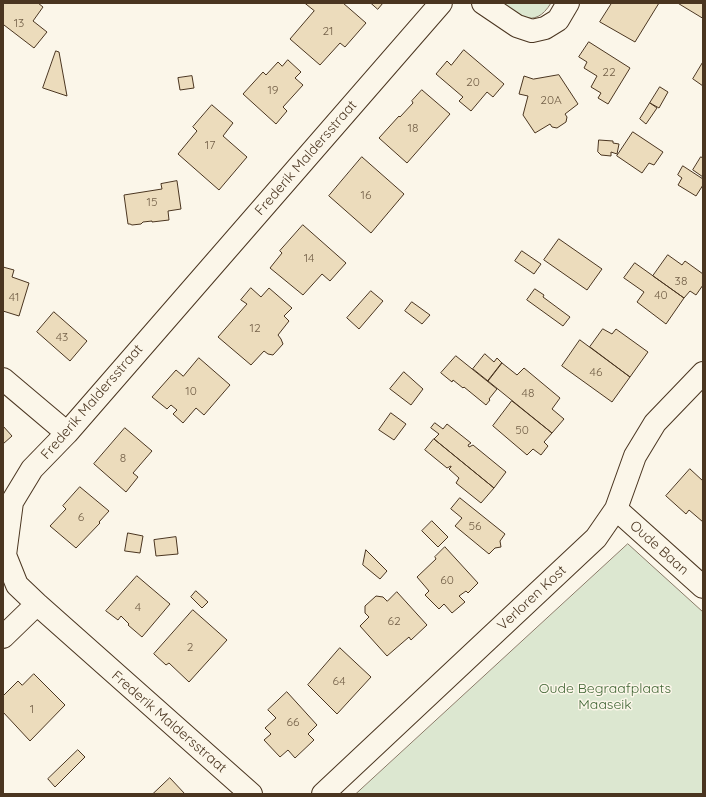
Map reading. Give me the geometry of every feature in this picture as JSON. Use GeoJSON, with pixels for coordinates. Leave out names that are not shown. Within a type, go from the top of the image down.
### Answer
{"type":"FeatureCollection","features":[{"type":"Feature","properties":{"kind":"street","name":"Frederik Maldersstraat"},"geometry":{"type":"LineString","coordinates":[[251,794],[17,585],[5,555],[12,502],[32,470],[67,433],[441,3]]}},
{"type":"Feature","properties":{"kind":"street"},"geometry":{"type":"LineString","coordinates":[[483,3],[517,26],[532,31],[546,28],[558,20],[568,3]]}},
{"type":"Feature","properties":{"kind":"street","name":"Verloren Kost"},"geometry":{"type":"LineString","coordinates":[[323,794],[596,538],[616,509],[635,456],[655,423],[703,373]]}},
{"type":"Feature","properties":{"kind":"street"},"geometry":{"type":"LineString","coordinates":[[3,379],[67,433]]}},
{"type":"Feature","properties":{"kind":"street","name":"Oude Baan"},"geometry":{"type":"LineString","coordinates":[[616,509],[703,587]]}},
{"type":"Feature","properties":{"kind":"street"},"geometry":{"type":"LineString","coordinates":[[3,637],[37,604]]}},
{"type":"Feature","properties":{"kind":"green space"},"geometry":{"type":"Polygon","coordinates":[[[495,3],[551,3],[545,11],[538,16],[525,18],[495,3]]]}},
{"type":"Feature","properties":{"kind":"green space","name":"Oude Begraafplaats Maaseik"},"geometry":{"type":"Polygon","coordinates":[[[628,544],[703,612],[703,794],[356,794],[628,544]]]}},
{"type":"Feature","properties":{"kind":"building"},"geometry":{"type":"Polygon","coordinates":[[[3,3],[38,3],[43,7],[33,21],[47,32],[34,48],[4,25],[3,27],[3,3]]]}},
{"type":"Feature","properties":{"kind":"building"},"geometry":{"type":"Polygon","coordinates":[[[305,3],[343,3],[366,23],[345,47],[340,43],[320,65],[290,39],[314,11],[305,3]]]}},
{"type":"Feature","properties":{"kind":"building"},"geometry":{"type":"Polygon","coordinates":[[[371,3],[383,3],[378,9],[371,3]]]}},
{"type":"Feature","properties":{"kind":"building"},"geometry":{"type":"Polygon","coordinates":[[[612,3],[659,3],[635,42],[600,22],[612,3]]]}},
{"type":"Feature","properties":{"kind":"building"},"geometry":{"type":"Polygon","coordinates":[[[678,3],[703,3],[703,18],[678,3]]]}},
{"type":"Feature","properties":{"kind":"building"},"geometry":{"type":"Polygon","coordinates":[[[589,42],[630,68],[608,104],[598,98],[601,93],[591,87],[597,76],[584,68],[587,62],[579,57],[589,42]]]}},
{"type":"Feature","properties":{"kind":"building"},"geometry":{"type":"Polygon","coordinates":[[[464,50],[504,84],[493,97],[487,92],[471,111],[459,101],[463,97],[436,74],[447,61],[451,65],[464,50]]]}},
{"type":"Feature","properties":{"kind":"building"},"geometry":{"type":"Polygon","coordinates":[[[56,51],[59,52],[67,96],[43,88],[56,51]]]}},
{"type":"Feature","properties":{"kind":"building"},"geometry":{"type":"Polygon","coordinates":[[[288,60],[301,72],[295,78],[303,85],[283,107],[287,111],[276,124],[243,94],[263,72],[266,75],[278,62],[282,66],[288,60]]]}},
{"type":"Feature","properties":{"kind":"building"},"geometry":{"type":"Polygon","coordinates":[[[703,62],[703,86],[693,79],[703,62]]]}},
{"type":"Feature","properties":{"kind":"building"},"geometry":{"type":"Polygon","coordinates":[[[559,75],[578,104],[565,114],[567,117],[566,122],[557,128],[552,127],[550,124],[535,133],[523,115],[528,96],[519,94],[524,76],[533,79],[559,75]]]}},
{"type":"Feature","properties":{"kind":"building"},"geometry":{"type":"Polygon","coordinates":[[[192,76],[194,88],[180,90],[178,78],[192,76]]]}},
{"type":"Feature","properties":{"kind":"building"},"geometry":{"type":"Polygon","coordinates":[[[660,87],[668,92],[659,108],[650,103],[660,87]]]}},
{"type":"Feature","properties":{"kind":"building"},"geometry":{"type":"Polygon","coordinates":[[[422,90],[450,114],[407,163],[379,138],[413,103],[412,101],[422,90]]]}},
{"type":"Feature","properties":{"kind":"building"},"geometry":{"type":"Polygon","coordinates":[[[650,103],[657,108],[646,124],[640,119],[650,103]]]}},
{"type":"Feature","properties":{"kind":"building"},"geometry":{"type":"Polygon","coordinates":[[[212,105],[233,123],[223,136],[247,157],[219,190],[178,154],[197,131],[193,127],[212,105]]]}},
{"type":"Feature","properties":{"kind":"building"},"geometry":{"type":"Polygon","coordinates":[[[633,132],[663,152],[654,165],[649,163],[642,173],[617,156],[633,132]]]}},
{"type":"Feature","properties":{"kind":"building"},"geometry":{"type":"Polygon","coordinates":[[[599,140],[613,141],[613,143],[619,144],[617,154],[611,152],[611,156],[601,155],[598,152],[599,140]]]}},
{"type":"Feature","properties":{"kind":"building"},"geometry":{"type":"Polygon","coordinates":[[[362,157],[404,194],[371,233],[329,196],[362,157]]]}},
{"type":"Feature","properties":{"kind":"building"},"geometry":{"type":"Polygon","coordinates":[[[701,157],[703,158],[703,177],[693,170],[701,157]]]}},
{"type":"Feature","properties":{"kind":"building"},"geometry":{"type":"Polygon","coordinates":[[[683,166],[703,179],[703,185],[696,196],[678,185],[682,178],[678,175],[683,166]]]}},
{"type":"Feature","properties":{"kind":"building"},"geometry":{"type":"Polygon","coordinates":[[[177,181],[181,209],[168,211],[169,220],[143,222],[141,224],[132,225],[128,224],[124,195],[162,189],[161,184],[177,181]]]}},
{"type":"Feature","properties":{"kind":"building"},"geometry":{"type":"Polygon","coordinates":[[[303,225],[346,263],[330,281],[322,274],[303,295],[270,268],[282,253],[280,251],[303,225]]]}},
{"type":"Feature","properties":{"kind":"building"},"geometry":{"type":"Polygon","coordinates":[[[559,239],[602,269],[587,290],[544,260],[559,239]]]}},
{"type":"Feature","properties":{"kind":"building"},"geometry":{"type":"Polygon","coordinates":[[[522,251],[541,264],[534,274],[515,261],[522,251]]]}},
{"type":"Feature","properties":{"kind":"building"},"geometry":{"type":"Polygon","coordinates":[[[668,255],[682,265],[685,261],[703,274],[703,285],[696,295],[690,291],[684,298],[653,276],[668,255]]]}},
{"type":"Feature","properties":{"kind":"building"},"geometry":{"type":"Polygon","coordinates":[[[635,263],[684,298],[666,324],[637,302],[644,292],[624,278],[635,263]]]}},
{"type":"Feature","properties":{"kind":"building"},"geometry":{"type":"Polygon","coordinates":[[[3,267],[14,270],[12,277],[29,283],[19,316],[3,311],[3,267]]]}},
{"type":"Feature","properties":{"kind":"building"},"geometry":{"type":"Polygon","coordinates":[[[251,288],[261,297],[269,288],[292,308],[284,316],[289,321],[278,335],[283,344],[273,355],[264,351],[251,365],[218,337],[247,304],[241,300],[251,288]]]}},
{"type":"Feature","properties":{"kind":"building"},"geometry":{"type":"Polygon","coordinates":[[[535,289],[544,295],[543,297],[570,317],[563,326],[527,300],[535,289]]]}},
{"type":"Feature","properties":{"kind":"building"},"geometry":{"type":"Polygon","coordinates":[[[371,291],[383,301],[359,329],[347,318],[371,291]]]}},
{"type":"Feature","properties":{"kind":"building"},"geometry":{"type":"Polygon","coordinates":[[[412,302],[430,315],[422,324],[405,311],[412,302]]]}},
{"type":"Feature","properties":{"kind":"building"},"geometry":{"type":"Polygon","coordinates":[[[54,312],[87,341],[70,361],[37,332],[54,312]]]}},
{"type":"Feature","properties":{"kind":"building"},"geometry":{"type":"Polygon","coordinates":[[[603,329],[612,334],[616,329],[648,352],[630,377],[590,347],[603,329]]]}},
{"type":"Feature","properties":{"kind":"building"},"geometry":{"type":"Polygon","coordinates":[[[580,340],[630,377],[612,402],[562,366],[580,340]]]}},
{"type":"Feature","properties":{"kind":"building"},"geometry":{"type":"Polygon","coordinates":[[[485,354],[494,362],[497,358],[502,363],[488,381],[473,369],[485,354]]]}},
{"type":"Feature","properties":{"kind":"building"},"geometry":{"type":"Polygon","coordinates":[[[456,356],[497,389],[486,405],[464,387],[463,388],[453,380],[452,382],[441,373],[456,356]]]}},
{"type":"Feature","properties":{"kind":"building"},"geometry":{"type":"Polygon","coordinates":[[[199,358],[230,385],[204,415],[196,408],[183,423],[173,414],[177,410],[171,405],[167,409],[152,397],[176,370],[183,376],[199,358]]]}},
{"type":"Feature","properties":{"kind":"building"},"geometry":{"type":"Polygon","coordinates":[[[502,363],[517,375],[524,368],[560,398],[552,409],[564,419],[552,433],[488,381],[502,363]]]}},
{"type":"Feature","properties":{"kind":"building"},"geometry":{"type":"Polygon","coordinates":[[[404,372],[423,389],[411,405],[390,389],[404,372]]]}},
{"type":"Feature","properties":{"kind":"building"},"geometry":{"type":"Polygon","coordinates":[[[512,401],[552,433],[544,442],[548,446],[541,455],[533,449],[527,455],[493,426],[512,401]]]}},
{"type":"Feature","properties":{"kind":"building"},"geometry":{"type":"Polygon","coordinates":[[[391,413],[406,424],[394,440],[379,430],[391,413]]]}},
{"type":"Feature","properties":{"kind":"building"},"geometry":{"type":"Polygon","coordinates":[[[435,423],[443,429],[447,424],[471,443],[468,445],[469,447],[473,445],[506,472],[494,488],[434,439],[439,434],[431,428],[435,423]]]}},
{"type":"Feature","properties":{"kind":"building"},"geometry":{"type":"Polygon","coordinates":[[[3,426],[12,436],[3,444],[3,426]]]}},
{"type":"Feature","properties":{"kind":"building"},"geometry":{"type":"Polygon","coordinates":[[[125,428],[152,451],[133,473],[138,477],[126,492],[94,464],[125,428]]]}},
{"type":"Feature","properties":{"kind":"building"},"geometry":{"type":"Polygon","coordinates":[[[434,439],[494,488],[481,503],[456,483],[459,478],[449,469],[451,466],[447,468],[425,450],[434,439]]]}},
{"type":"Feature","properties":{"kind":"building"},"geometry":{"type":"Polygon","coordinates":[[[690,469],[703,481],[703,522],[689,510],[686,514],[666,496],[690,469]]]}},
{"type":"Feature","properties":{"kind":"building"},"geometry":{"type":"Polygon","coordinates":[[[80,487],[109,511],[99,522],[100,523],[76,548],[50,526],[66,509],[63,506],[80,487]]]}},
{"type":"Feature","properties":{"kind":"building"},"geometry":{"type":"Polygon","coordinates":[[[460,498],[505,534],[500,541],[501,547],[495,548],[489,554],[455,526],[462,518],[451,509],[460,498]]]}},
{"type":"Feature","properties":{"kind":"building"},"geometry":{"type":"Polygon","coordinates":[[[432,521],[448,537],[438,547],[422,531],[432,521]]]}},
{"type":"Feature","properties":{"kind":"building"},"geometry":{"type":"Polygon","coordinates":[[[128,533],[143,536],[140,553],[125,551],[128,533]]]}},
{"type":"Feature","properties":{"kind":"building"},"geometry":{"type":"Polygon","coordinates":[[[176,537],[178,554],[156,556],[154,540],[176,537]]]}},
{"type":"Feature","properties":{"kind":"building"},"geometry":{"type":"Polygon","coordinates":[[[445,547],[478,583],[468,593],[466,591],[459,596],[465,602],[452,613],[444,604],[439,609],[425,595],[429,591],[417,577],[436,559],[435,557],[445,547]]]}},
{"type":"Feature","properties":{"kind":"building"},"geometry":{"type":"Polygon","coordinates":[[[366,550],[387,571],[380,579],[363,565],[366,550]]]}},
{"type":"Feature","properties":{"kind":"building"},"geometry":{"type":"Polygon","coordinates":[[[137,576],[170,604],[142,637],[128,625],[129,624],[121,616],[118,620],[106,611],[137,576]]]}},
{"type":"Feature","properties":{"kind":"building"},"geometry":{"type":"Polygon","coordinates":[[[196,591],[208,602],[202,608],[191,597],[196,591]]]}},
{"type":"Feature","properties":{"kind":"building"},"geometry":{"type":"Polygon","coordinates":[[[397,592],[427,625],[411,640],[409,637],[387,656],[360,626],[369,617],[365,613],[365,606],[376,596],[383,597],[387,601],[397,592]]]}},
{"type":"Feature","properties":{"kind":"building"},"geometry":{"type":"Polygon","coordinates":[[[193,610],[227,640],[189,682],[169,663],[166,665],[154,654],[193,610]]]}},
{"type":"Feature","properties":{"kind":"building"},"geometry":{"type":"Polygon","coordinates":[[[340,648],[371,677],[337,714],[308,685],[340,648]]]}},
{"type":"Feature","properties":{"kind":"building"},"geometry":{"type":"Polygon","coordinates":[[[34,674],[65,705],[30,741],[3,712],[3,696],[18,681],[22,685],[34,674]]]}},
{"type":"Feature","properties":{"kind":"building"},"geometry":{"type":"Polygon","coordinates":[[[287,692],[317,725],[308,734],[314,740],[295,758],[288,750],[280,757],[264,740],[271,734],[265,728],[276,718],[268,710],[287,692]]]}},
{"type":"Feature","properties":{"kind":"building"},"geometry":{"type":"Polygon","coordinates":[[[78,750],[85,757],[55,787],[48,779],[78,750]]]}},
{"type":"Feature","properties":{"kind":"building"},"geometry":{"type":"Polygon","coordinates":[[[170,778],[185,794],[153,794],[170,778]]]}}]}
